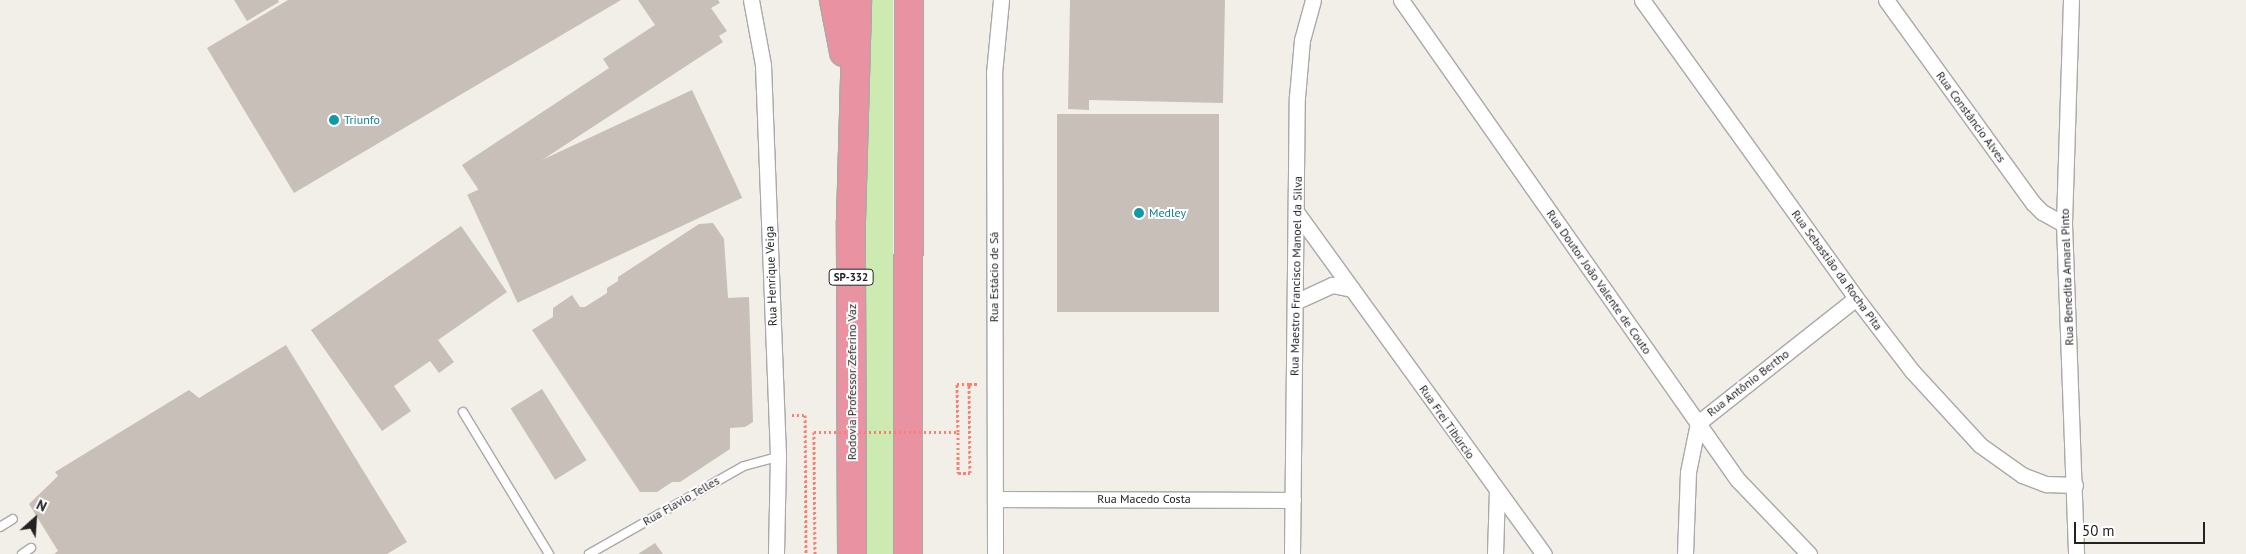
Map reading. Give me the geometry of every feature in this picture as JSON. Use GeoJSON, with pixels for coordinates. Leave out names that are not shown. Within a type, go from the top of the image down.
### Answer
{"type":"FeatureCollection","features":[{"type":"Feature","properties":{"kind":"highway"},"geometry":{"type":"LineString","coordinates":[[834,0],[844,46],[851,221]]}},
{"type":"Feature","properties":{"kind":"highway","name":"Rodovia Professor Zeferino Vaz"},"geometry":{"type":"LineString","coordinates":[[852,554],[851,221],[857,0]]}},
{"type":"Feature","properties":{"kind":"highway"},"geometry":{"type":"LineString","coordinates":[[908,0],[908,554]]}},
{"type":"Feature","properties":{"kind":"highway"},"geometry":{"type":"LineString","coordinates":[[907,84],[919,0]]}},
{"type":"Feature","properties":{"kind":"street","name":"Rua Henrique Veiga"},"geometry":{"type":"LineString","coordinates":[[751,0],[763,65],[778,458],[776,554]]}},
{"type":"Feature","properties":{"kind":"street","name":"Rua Estácio de Sá"},"geometry":{"type":"LineString","coordinates":[[995,554],[994,73],[1001,0]]}},
{"type":"Feature","properties":{"kind":"street","name":"Rua Maestro Francisco Manoel da Silva"},"geometry":{"type":"LineString","coordinates":[[1292,554],[1297,97],[1302,40],[1312,0]]}},
{"type":"Feature","properties":{"kind":"street","name":"Rua Doutor João Valente de Couto"},"geometry":{"type":"LineString","coordinates":[[1401,0],[1737,479],[1809,554]]}},
{"type":"Feature","properties":{"kind":"street","name":"Rua Sebastião da Rocha Pita"},"geometry":{"type":"LineString","coordinates":[[1642,0],[1856,298],[1912,371],[1980,445],[2034,481],[2074,484]]}},
{"type":"Feature","properties":{"kind":"street","name":"Rua Constâncio Alves"},"geometry":{"type":"LineString","coordinates":[[1886,0],[2033,203],[2064,224]]}},
{"type":"Feature","properties":{"kind":"street","name":"Rua Benedita Amaral Pinto"},"geometry":{"type":"LineString","coordinates":[[2071,0],[2064,224],[2076,554]]}},
{"type":"Feature","properties":{"kind":"street","name":"Rua Frei Tibúrcio"},"geometry":{"type":"LineString","coordinates":[[1297,213],[1497,492],[1544,554]]}},
{"type":"Feature","properties":{"kind":"street"},"geometry":{"type":"LineString","coordinates":[[1294,302],[1332,285],[1352,289]]}},
{"type":"Feature","properties":{"kind":"street","name":"Rua Antônio Bertho"},"geometry":{"type":"LineString","coordinates":[[1685,554],[1688,472],[1698,423],[1856,298]]}},
{"type":"Feature","properties":{"kind":"street"},"geometry":{"type":"LineString","coordinates":[[1495,554],[1497,492]]}},
{"type":"Feature","properties":{"kind":"street","name":"Rua Macedo Costa"},"geometry":{"type":"LineString","coordinates":[[995,499],[1293,500]]}},
{"type":"Feature","properties":{"kind":"lane"},"geometry":{"type":"LineString","coordinates":[[463,412],[549,554]]}},
{"type":"Feature","properties":{"kind":"lane","name":"Rua Flavio Telles"},"geometry":{"type":"LineString","coordinates":[[589,554],[744,466],[778,458]]}},
{"type":"Feature","properties":{"kind":"lane"},"geometry":{"type":"LineString","coordinates":[[0,527],[13,519]]}},
{"type":"Feature","properties":{"kind":"lane"},"geometry":{"type":"LineString","coordinates":[[22,554],[31,548]]}},
{"type":"Feature","properties":{"kind":"path"},"geometry":{"type":"LineString","coordinates":[[957,384],[969,384],[970,473],[958,473],[958,432],[957,384]]}},
{"type":"Feature","properties":{"kind":"path"},"geometry":{"type":"LineString","coordinates":[[805,415],[806,554]]}},
{"type":"Feature","properties":{"kind":"path"},"geometry":{"type":"LineString","coordinates":[[815,554],[814,432],[958,432]]}},
{"type":"Feature","properties":{"kind":"green space"},"geometry":{"type":"Polygon","coordinates":[[[865,0],[893,0],[893,554],[865,554],[865,0]]]}},
{"type":"Feature","properties":{"kind":"building"},"geometry":{"type":"Polygon","coordinates":[[[234,0],[278,0],[279,2],[247,21],[234,0]]]}},
{"type":"Feature","properties":{"kind":"building","name":"Triunfo"},"geometry":{"type":"Polygon","coordinates":[[[288,0],[621,0],[294,193],[207,48],[288,0]]]}},
{"type":"Feature","properties":{"kind":"building"},"geometry":{"type":"Polygon","coordinates":[[[638,0],[718,0],[720,3],[711,8],[727,31],[719,36],[723,42],[484,198],[462,165],[609,68],[603,59],[655,25],[638,0]]]}},
{"type":"Feature","properties":{"kind":"building"},"geometry":{"type":"Polygon","coordinates":[[[1070,0],[1225,0],[1223,103],[1089,100],[1089,110],[1068,109],[1070,0]]]}},
{"type":"Feature","properties":{"kind":"building"},"geometry":{"type":"Polygon","coordinates":[[[692,90],[742,198],[518,303],[467,195],[692,90]]]}},
{"type":"Feature","properties":{"kind":"building","name":"Medley"},"geometry":{"type":"Polygon","coordinates":[[[1057,114],[1219,114],[1219,312],[1057,312],[1057,114]]]}},
{"type":"Feature","properties":{"kind":"building"},"geometry":{"type":"Polygon","coordinates":[[[713,223],[724,239],[728,298],[749,297],[753,422],[745,427],[730,428],[730,449],[680,482],[672,482],[657,492],[640,492],[532,330],[553,317],[553,308],[572,295],[580,307],[585,307],[607,293],[607,288],[618,281],[618,277],[699,224],[713,223]]]}},
{"type":"Feature","properties":{"kind":"building"},"geometry":{"type":"Polygon","coordinates":[[[461,226],[507,292],[438,340],[454,362],[439,373],[430,361],[394,386],[411,411],[382,431],[311,330],[461,226]]]}},
{"type":"Feature","properties":{"kind":"building"},"geometry":{"type":"Polygon","coordinates":[[[286,345],[407,542],[387,554],[54,554],[58,551],[29,504],[58,476],[55,472],[189,390],[199,398],[286,345]]]}},
{"type":"Feature","properties":{"kind":"building"},"geometry":{"type":"Polygon","coordinates":[[[542,389],[587,460],[555,480],[511,409],[542,389]]]}},
{"type":"Feature","properties":{"kind":"building"},"geometry":{"type":"Polygon","coordinates":[[[655,543],[663,554],[638,554],[655,543]]]}},
{"type":"Feature","properties":{"kind":"place","name":"Triunfo"},"geometry":{"type":"Point","coordinates":[334,120]}},
{"type":"Feature","properties":{"kind":"place","name":"Medley"},"geometry":{"type":"Point","coordinates":[1139,213]}}]}
